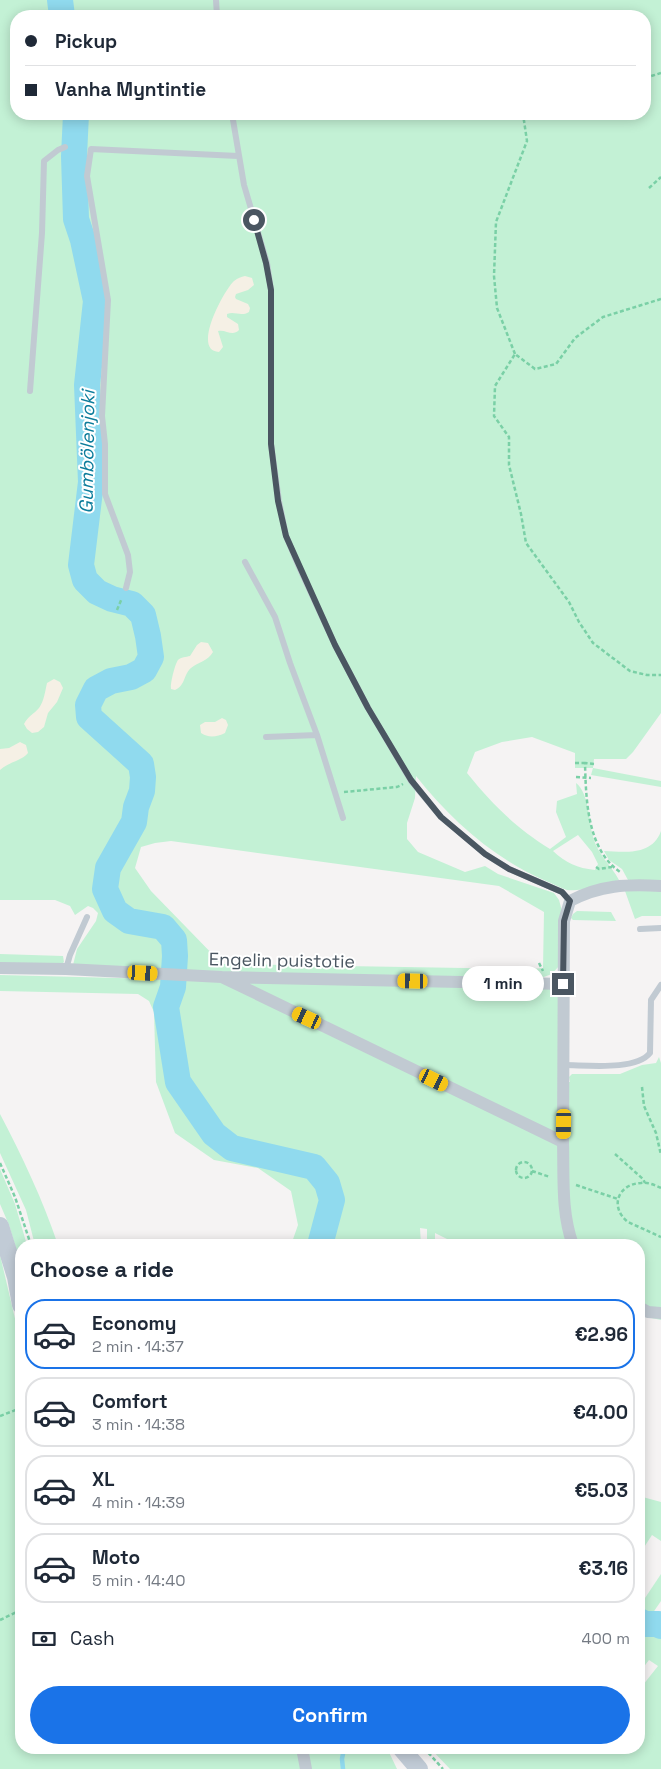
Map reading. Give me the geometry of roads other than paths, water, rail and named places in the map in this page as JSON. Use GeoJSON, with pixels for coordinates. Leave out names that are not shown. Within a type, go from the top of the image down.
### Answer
{"type":"FeatureCollection","features":[{"type":"Feature","properties":{"kind":"main road"},"geometry":{"type":"LineString","coordinates":[[0,1226],[15,1274]]}},
{"type":"Feature","properties":{"kind":"main road"},"geometry":{"type":"LineString","coordinates":[[406,1754],[419,1769]]}},
{"type":"Feature","properties":{"kind":"street"},"geometry":{"type":"LineString","coordinates":[[571,1239],[566,1220],[564,1202],[564,921],[570,901],[586,892],[627,884],[661,886]]}},
{"type":"Feature","properties":{"kind":"street","name":"Engelin puistotie"},"geometry":{"type":"LineString","coordinates":[[0,968],[66,969],[222,978],[563,984]]}},
{"type":"Feature","properties":{"kind":"street"},"geometry":{"type":"LineString","coordinates":[[222,978],[563,1142]]}},
{"type":"Feature","properties":{"kind":"street"},"geometry":{"type":"LineString","coordinates":[[645,1310],[661,1314]]}},
{"type":"Feature","properties":{"kind":"street"},"geometry":{"type":"LineString","coordinates":[[303,1754],[306,1769]]}},
{"type":"Feature","properties":{"kind":"lane"},"geometry":{"type":"LineString","coordinates":[[233,120],[244,185],[266,263],[271,290],[271,444],[278,501],[286,536],[335,645],[368,708],[411,780],[441,817],[485,854],[509,869],[562,892],[570,901]]}},
{"type":"Feature","properties":{"kind":"lane"},"geometry":{"type":"LineString","coordinates":[[30,391],[42,233],[44,161],[64,147]]}},
{"type":"Feature","properties":{"kind":"lane"},"geometry":{"type":"LineString","coordinates":[[126,588],[130,572],[128,555],[105,494],[105,444],[102,416],[108,300],[87,176],[91,149],[238,156]]}},
{"type":"Feature","properties":{"kind":"lane"},"geometry":{"type":"LineString","coordinates":[[245,562],[275,617],[317,735],[343,818]]}},
{"type":"Feature","properties":{"kind":"lane"},"geometry":{"type":"LineString","coordinates":[[266,737],[317,735]]}},
{"type":"Feature","properties":{"kind":"lane"},"geometry":{"type":"LineString","coordinates":[[66,969],[70,955],[87,917]]}},
{"type":"Feature","properties":{"kind":"lane"},"geometry":{"type":"LineString","coordinates":[[640,929],[661,928]]}},
{"type":"Feature","properties":{"kind":"lane"},"geometry":{"type":"LineString","coordinates":[[564,1065],[628,1064],[646,1058],[650,1053],[651,1000],[661,985]]}},
{"type":"Feature","properties":{"kind":"waterway","name":"Gumbölenjoki"},"geometry":{"type":"LineString","coordinates":[[60,0],[61,10]]}},
{"type":"Feature","properties":{"kind":"waterway","name":"Gumbölenjoki"},"geometry":{"type":"LineString","coordinates":[[76,120],[74,156],[76,219],[83,240],[96,301],[87,385],[91,482],[81,565],[85,580],[97,592],[112,599],[132,604],[143,615],[151,657],[144,670],[131,677],[111,681],[96,689],[88,705],[89,717],[141,764],[143,777],[142,791],[136,807],[134,822],[108,868],[105,889],[115,911],[129,921],[163,927],[174,940],[173,987],[166,1007],[178,1082],[214,1134],[232,1148],[314,1167],[327,1183],[332,1200],[322,1239]]}},
{"type":"Feature","properties":{"kind":"waterway"},"geometry":{"type":"LineString","coordinates":[[645,1624],[659,1624],[661,1626]]}},
{"type":"Feature","properties":{"kind":"waterway"},"geometry":{"type":"LineString","coordinates":[[343,1754],[343,1769]]}}]}
